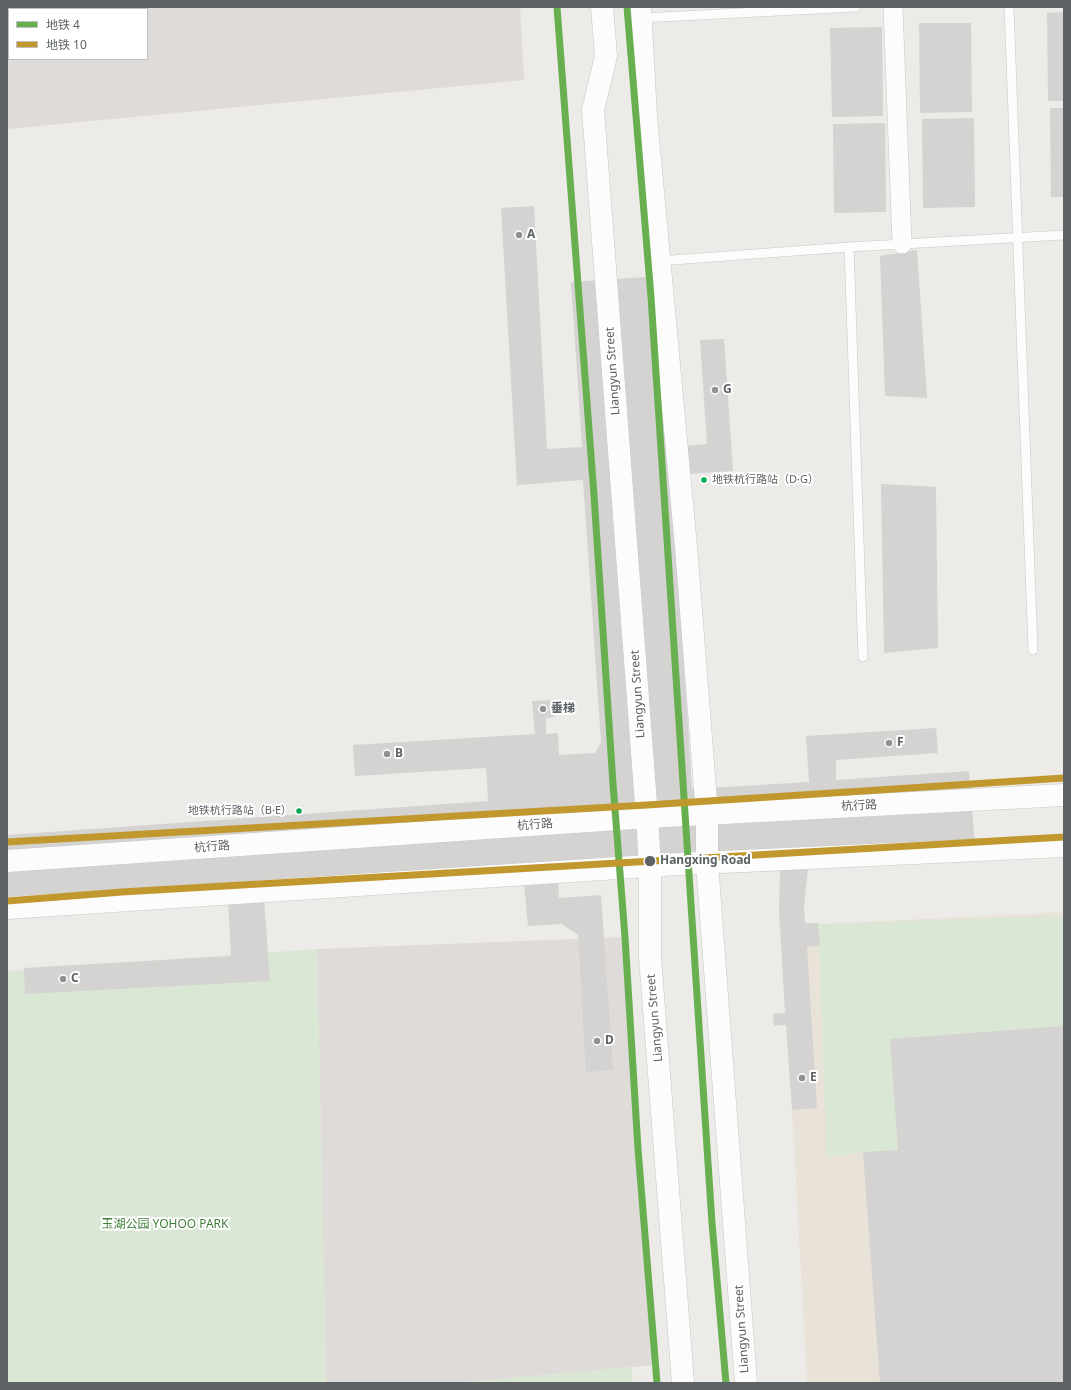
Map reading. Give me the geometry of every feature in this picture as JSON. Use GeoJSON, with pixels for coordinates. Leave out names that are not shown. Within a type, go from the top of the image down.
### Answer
{"type":"FeatureCollection","features":[{"type":"Feature","properties":{"kind":"main road","name":"Liangyun Street"},"geometry":{"type":"LineString","coordinates":[[602,7],[606,56],[593,110],[647,817],[650,866],[650,957],[683,1383]]}},
{"type":"Feature","properties":{"kind":"main road","name":"Liangyun Street"},"geometry":{"type":"LineString","coordinates":[[641,12],[646,117],[686,547],[707,814],[707,863],[746,1383]]}},
{"type":"Feature","properties":{"kind":"main road","name":"杭行路"},"geometry":{"type":"LineString","coordinates":[[7,861],[647,817],[1064,795]]}},
{"type":"Feature","properties":{"kind":"main road"},"geometry":{"type":"LineString","coordinates":[[7,908],[650,866],[1064,846]]}},
{"type":"Feature","properties":{"kind":"street"},"geometry":{"type":"LineString","coordinates":[[893,7],[902,244]]}},
{"type":"Feature","properties":{"kind":"lane"},"geometry":{"type":"LineString","coordinates":[[641,12],[856,7]]}},
{"type":"Feature","properties":{"kind":"lane"},"geometry":{"type":"LineString","coordinates":[[1009,7],[1033,650]]}},
{"type":"Feature","properties":{"kind":"lane"},"geometry":{"type":"LineString","coordinates":[[659,261],[849,247],[1064,235]]}},
{"type":"Feature","properties":{"kind":"lane"},"geometry":{"type":"LineString","coordinates":[[849,247],[863,657]]}},
{"type":"Feature","properties":{"kind":"shaded area"},"geometry":{"type":"Polygon","coordinates":[[[7,7],[520,7],[524,80],[7,129],[7,7]]]}},
{"type":"Feature","properties":{"kind":"shaded area"},"geometry":{"type":"Polygon","coordinates":[[[1064,912],[1064,1383],[807,1383],[782,926],[1064,912]]]}},
{"type":"Feature","properties":{"kind":"shaded area"},"geometry":{"type":"Polygon","coordinates":[[[625,937],[655,1365],[458,1383],[326,1383],[317,949],[625,937]]]}},
{"type":"Feature","properties":{"kind":"green space"},"geometry":{"type":"Polygon","coordinates":[[[1064,916],[1064,1026],[890,1039],[898,1150],[863,1152],[827,1158],[818,924],[1064,916]]]}},
{"type":"Feature","properties":{"kind":"green space","name":"玉湖公园 YOHOO PARK"},"geometry":{"type":"Polygon","coordinates":[[[317,949],[326,1383],[7,1383],[7,971],[317,949]]]}},
{"type":"Feature","properties":{"kind":"green space"},"geometry":{"type":"Polygon","coordinates":[[[631,1367],[633,1383],[458,1383],[631,1367]]]}},
{"type":"Feature","properties":{"kind":"building"},"geometry":{"type":"Polygon","coordinates":[[[1064,12],[1064,101],[1048,101],[1047,13],[1064,12]]]}},
{"type":"Feature","properties":{"kind":"building"},"geometry":{"type":"Polygon","coordinates":[[[919,23],[971,23],[972,112],[920,113],[919,23]]]}},
{"type":"Feature","properties":{"kind":"building"},"geometry":{"type":"Polygon","coordinates":[[[882,27],[883,116],[832,117],[830,28],[882,27]]]}},
{"type":"Feature","properties":{"kind":"building"},"geometry":{"type":"Polygon","coordinates":[[[1050,108],[1064,108],[1064,197],[1051,197],[1050,108]]]}},
{"type":"Feature","properties":{"kind":"building"},"geometry":{"type":"Polygon","coordinates":[[[974,118],[975,207],[923,208],[922,119],[974,118]]]}},
{"type":"Feature","properties":{"kind":"building"},"geometry":{"type":"Polygon","coordinates":[[[885,123],[886,212],[834,213],[833,124],[885,123]]]}},
{"type":"Feature","properties":{"kind":"building","name":"Hangxing Road"},"geometry":{"type":"Polygon","coordinates":[[[534,206],[547,449],[582,447],[571,282],[660,276],[671,447],[707,444],[700,340],[724,339],[733,471],[672,475],[692,789],[809,782],[806,736],[936,728],[938,753],[836,760],[836,780],[969,771],[976,858],[808,869],[804,906],[805,923],[818,923],[820,946],[807,947],[817,1108],[792,1110],[786,1025],[774,1026],[773,1014],[785,1013],[779,910],[780,871],[558,880],[559,898],[601,895],[613,1070],[586,1072],[578,935],[562,924],[528,926],[524,882],[264,898],[270,981],[25,994],[24,968],[231,956],[228,899],[7,915],[7,835],[488,801],[486,768],[355,776],[353,745],[535,734],[532,701],[553,700],[554,717],[546,718],[546,734],[558,733],[559,755],[595,753],[601,742],[583,480],[517,485],[501,208],[534,206]]]}},
{"type":"Feature","properties":{"kind":"building"},"geometry":{"type":"Polygon","coordinates":[[[917,250],[927,398],[885,396],[880,256],[917,250]]]}},
{"type":"Feature","properties":{"kind":"building"},"geometry":{"type":"Polygon","coordinates":[[[881,484],[936,487],[938,648],[884,653],[881,484]]]}},
{"type":"Feature","properties":{"kind":"building"},"geometry":{"type":"Polygon","coordinates":[[[1064,1026],[1064,1383],[880,1383],[863,1152],[898,1150],[890,1039],[1064,1026]]]}},
{"type":"Feature","properties":{"kind":"metro line","name":"4"},"geometry":{"type":"LineString","coordinates":[[557,7],[594,495],[613,784],[625,937],[638,1149],[657,1383]]}},
{"type":"Feature","properties":{"kind":"metro line","name":"4"},"geometry":{"type":"LineString","coordinates":[[627,7],[651,297],[712,1223],[726,1383]]}},
{"type":"Feature","properties":{"kind":"metro line","name":"10"},"geometry":{"type":"LineString","coordinates":[[7,842],[647,805],[1064,778]]}},
{"type":"Feature","properties":{"kind":"metro line","name":"10"},"geometry":{"type":"LineString","coordinates":[[7,901],[122,892],[1064,837]]}},
{"type":"Feature","properties":{"kind":"place","name":"A"},"geometry":{"type":"Point","coordinates":[519,235]}},
{"type":"Feature","properties":{"kind":"place","name":"G"},"geometry":{"type":"Point","coordinates":[715,390]}},
{"type":"Feature","properties":{"kind":"place","name":"地铁杭行路站（D·G）"},"geometry":{"type":"Point","coordinates":[704,480]}},
{"type":"Feature","properties":{"kind":"place","name":"垂梯"},"geometry":{"type":"Point","coordinates":[543,709]}},
{"type":"Feature","properties":{"kind":"place","name":"F"},"geometry":{"type":"Point","coordinates":[889,743]}},
{"type":"Feature","properties":{"kind":"place","name":"B"},"geometry":{"type":"Point","coordinates":[387,754]}},
{"type":"Feature","properties":{"kind":"place","name":"地铁杭行路站（B·E）"},"geometry":{"type":"Point","coordinates":[299,811]}},
{"type":"Feature","properties":{"kind":"place","name":"Hangxing Road"},"geometry":{"type":"Point","coordinates":[650,861]}},
{"type":"Feature","properties":{"kind":"place","name":"C"},"geometry":{"type":"Point","coordinates":[63,979]}},
{"type":"Feature","properties":{"kind":"place","name":"D"},"geometry":{"type":"Point","coordinates":[597,1041]}},
{"type":"Feature","properties":{"kind":"place","name":"E"},"geometry":{"type":"Point","coordinates":[802,1078]}}]}
